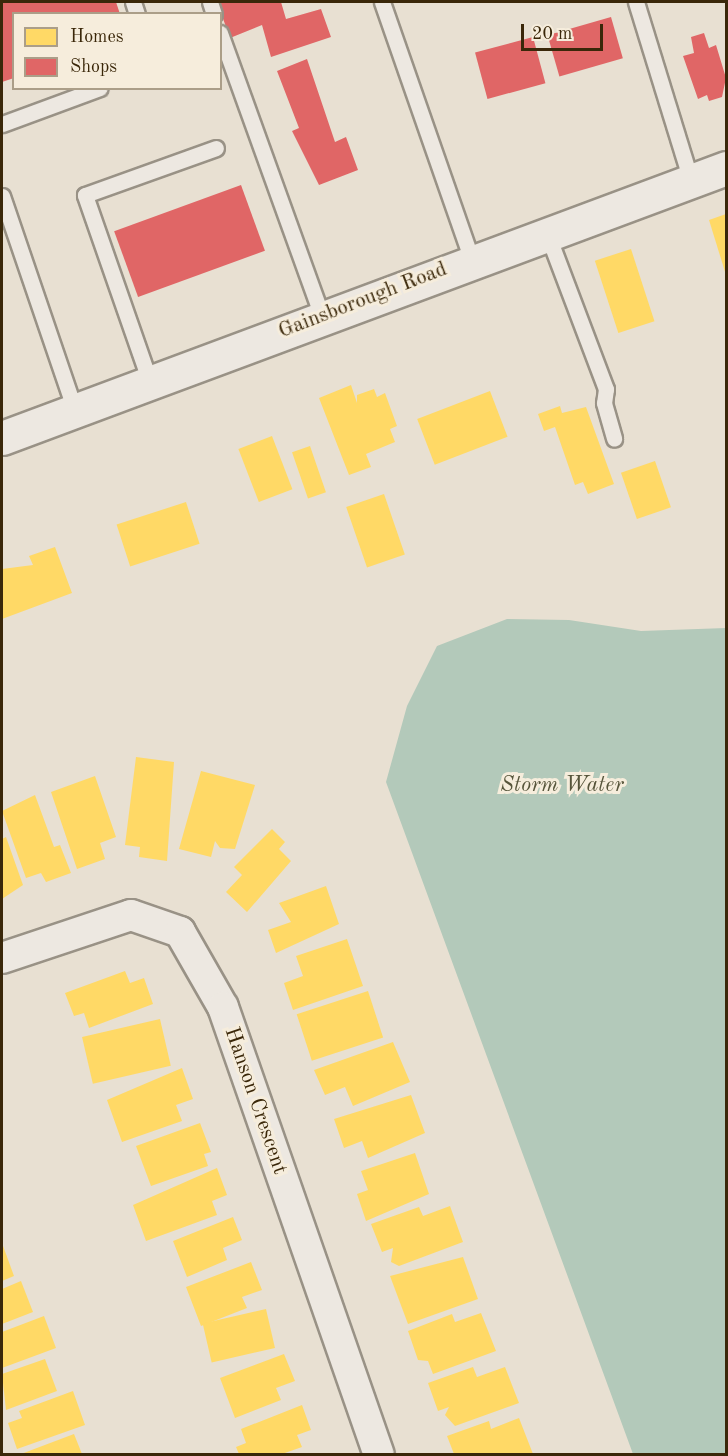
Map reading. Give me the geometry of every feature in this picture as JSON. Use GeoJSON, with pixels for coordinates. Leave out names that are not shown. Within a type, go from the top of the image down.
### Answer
{"type":"FeatureCollection","features":[{"type":"Feature","properties":{"kind":"main road","name":"Gainsborough Road"},"geometry":{"type":"LineString","coordinates":[[2,438],[472,260],[726,168]]}},
{"type":"Feature","properties":{"kind":"street","name":"Hanson Crescent"},"geometry":{"type":"LineString","coordinates":[[2,958],[131,915],[180,932],[223,1007],[379,1455]]}},
{"type":"Feature","properties":{"kind":"lane"},"geometry":{"type":"LineString","coordinates":[[382,2],[472,260]]}},
{"type":"Feature","properties":{"kind":"lane"},"geometry":{"type":"LineString","coordinates":[[636,2],[692,182]]}},
{"type":"Feature","properties":{"kind":"lane"},"geometry":{"type":"LineString","coordinates":[[222,39],[322,317]]}},
{"type":"Feature","properties":{"kind":"lane"},"geometry":{"type":"LineString","coordinates":[[2,123],[94,90]]}},
{"type":"Feature","properties":{"kind":"lane"},"geometry":{"type":"LineString","coordinates":[[150,382],[85,195],[216,148]]}},
{"type":"Feature","properties":{"kind":"lane"},"geometry":{"type":"LineString","coordinates":[[2,196],[75,411]]}},
{"type":"Feature","properties":{"kind":"lane"},"geometry":{"type":"LineString","coordinates":[[547,233],[606,389],[604,403],[614,439]]}},
{"type":"Feature","properties":{"kind":"water","name":"Storm Water"},"geometry":{"type":"Polygon","coordinates":[[[507,619],[569,620],[641,631],[726,628],[726,1454],[633,1454],[386,782],[407,706],[437,646],[507,619]]]}},
{"type":"Feature","properties":{"kind":"building: Homes"},"geometry":{"type":"Polygon","coordinates":[[[726,214],[726,275],[709,220],[726,214]]]}},
{"type":"Feature","properties":{"kind":"building: Homes"},"geometry":{"type":"Polygon","coordinates":[[[631,249],[654,321],[618,333],[595,261],[631,249]]]}},
{"type":"Feature","properties":{"kind":"building: Homes"},"geometry":{"type":"Polygon","coordinates":[[[351,385],[357,403],[357,395],[374,389],[377,397],[385,393],[397,426],[390,429],[395,442],[366,454],[371,467],[349,475],[319,398],[351,385]]]}},
{"type":"Feature","properties":{"kind":"building: Homes"},"geometry":{"type":"Polygon","coordinates":[[[490,391],[508,437],[435,465],[417,419],[490,391]]]}},
{"type":"Feature","properties":{"kind":"building: Homes"},"geometry":{"type":"Polygon","coordinates":[[[560,406],[562,413],[586,407],[614,484],[588,494],[583,482],[575,485],[555,427],[544,431],[538,414],[560,406]]]}},
{"type":"Feature","properties":{"kind":"building: Homes"},"geometry":{"type":"Polygon","coordinates":[[[272,436],[292,489],[259,502],[238,449],[272,436]]]}},
{"type":"Feature","properties":{"kind":"building: Homes"},"geometry":{"type":"Polygon","coordinates":[[[310,446],[326,492],[308,499],[292,452],[310,446]]]}},
{"type":"Feature","properties":{"kind":"building: Homes"},"geometry":{"type":"Polygon","coordinates":[[[655,461],[671,507],[637,519],[621,473],[655,461]]]}},
{"type":"Feature","properties":{"kind":"building: Homes"},"geometry":{"type":"Polygon","coordinates":[[[384,494],[405,555],[367,568],[346,507],[384,494]]]}},
{"type":"Feature","properties":{"kind":"building: Homes"},"geometry":{"type":"Polygon","coordinates":[[[186,502],[200,544],[130,566],[117,525],[186,502]]]}},
{"type":"Feature","properties":{"kind":"building: Homes"},"geometry":{"type":"Polygon","coordinates":[[[55,547],[72,593],[2,619],[2,569],[33,565],[29,556],[55,547]]]}},
{"type":"Feature","properties":{"kind":"building: Homes"},"geometry":{"type":"Polygon","coordinates":[[[136,757],[174,762],[167,861],[139,857],[140,847],[125,845],[136,757]]]}},
{"type":"Feature","properties":{"kind":"building: Homes"},"geometry":{"type":"Polygon","coordinates":[[[201,771],[255,785],[235,849],[220,848],[215,841],[211,857],[179,849],[201,771]]]}},
{"type":"Feature","properties":{"kind":"building: Homes"},"geometry":{"type":"Polygon","coordinates":[[[95,776],[116,837],[100,843],[105,859],[77,869],[51,792],[95,776]]]}},
{"type":"Feature","properties":{"kind":"building: Homes"},"geometry":{"type":"Polygon","coordinates":[[[35,795],[54,847],[60,845],[71,873],[46,882],[41,873],[26,878],[2,811],[35,795]]]}},
{"type":"Feature","properties":{"kind":"building: Homes"},"geometry":{"type":"Polygon","coordinates":[[[272,829],[285,842],[279,849],[291,861],[247,912],[226,892],[242,875],[234,867],[272,829]]]}},
{"type":"Feature","properties":{"kind":"building: Homes"},"geometry":{"type":"Polygon","coordinates":[[[6,837],[23,885],[2,899],[2,839],[6,837]]]}},
{"type":"Feature","properties":{"kind":"building: Homes"},"geometry":{"type":"Polygon","coordinates":[[[326,886],[339,924],[276,953],[268,930],[291,922],[279,903],[326,886]]]}},
{"type":"Feature","properties":{"kind":"building: Homes"},"geometry":{"type":"Polygon","coordinates":[[[347,939],[363,986],[293,1010],[284,983],[303,976],[296,956],[347,939]]]}},
{"type":"Feature","properties":{"kind":"building: Homes"},"geometry":{"type":"Polygon","coordinates":[[[125,971],[130,983],[144,978],[153,1004],[89,1028],[84,1013],[74,1016],[65,993],[125,971]]]}},
{"type":"Feature","properties":{"kind":"building: Homes"},"geometry":{"type":"Polygon","coordinates":[[[368,991],[383,1038],[312,1061],[297,1014],[368,991]]]}},
{"type":"Feature","properties":{"kind":"building: Homes"},"geometry":{"type":"Polygon","coordinates":[[[160,1019],[171,1066],[93,1084],[82,1037],[160,1019]]]}},
{"type":"Feature","properties":{"kind":"building: Homes"},"geometry":{"type":"Polygon","coordinates":[[[393,1042],[410,1082],[353,1106],[345,1087],[325,1095],[314,1070],[393,1042]]]}},
{"type":"Feature","properties":{"kind":"building: Homes"},"geometry":{"type":"Polygon","coordinates":[[[182,1068],[193,1099],[176,1105],[182,1121],[122,1142],[107,1100],[182,1068]]]}},
{"type":"Feature","properties":{"kind":"building: Homes"},"geometry":{"type":"Polygon","coordinates":[[[411,1095],[425,1133],[368,1158],[362,1141],[344,1148],[334,1119],[411,1095]]]}},
{"type":"Feature","properties":{"kind":"building: Homes"},"geometry":{"type":"Polygon","coordinates":[[[200,1123],[211,1152],[204,1154],[208,1166],[151,1186],[136,1146],[200,1123]]]}},
{"type":"Feature","properties":{"kind":"building: Homes"},"geometry":{"type":"Polygon","coordinates":[[[415,1153],[429,1194],[366,1221],[357,1194],[368,1190],[361,1171],[415,1153]]]}},
{"type":"Feature","properties":{"kind":"building: Homes"},"geometry":{"type":"Polygon","coordinates":[[[217,1168],[227,1195],[212,1201],[217,1215],[146,1241],[133,1205],[217,1168]]]}},
{"type":"Feature","properties":{"kind":"building: Homes"},"geometry":{"type":"Polygon","coordinates":[[[450,1206],[463,1242],[399,1266],[391,1262],[393,1248],[382,1252],[371,1224],[419,1207],[423,1216],[450,1206]]]}},
{"type":"Feature","properties":{"kind":"building: Homes"},"geometry":{"type":"Polygon","coordinates":[[[233,1217],[242,1240],[223,1248],[227,1260],[187,1277],[173,1241],[233,1217]]]}},
{"type":"Feature","properties":{"kind":"building: Homes"},"geometry":{"type":"Polygon","coordinates":[[[2,1243],[14,1276],[2,1281],[2,1243]]]}},
{"type":"Feature","properties":{"kind":"building: Homes"},"geometry":{"type":"Polygon","coordinates":[[[463,1257],[478,1299],[408,1324],[390,1276],[463,1257]]]}},
{"type":"Feature","properties":{"kind":"building: Homes"},"geometry":{"type":"Polygon","coordinates":[[[251,1262],[262,1290],[242,1297],[247,1308],[201,1326],[186,1287],[251,1262]]]}},
{"type":"Feature","properties":{"kind":"building: Homes"},"geometry":{"type":"Polygon","coordinates":[[[21,1281],[33,1312],[2,1324],[2,1289],[21,1281]]]}},
{"type":"Feature","properties":{"kind":"building: Homes"},"geometry":{"type":"Polygon","coordinates":[[[266,1309],[275,1348],[212,1363],[203,1324],[266,1309]]]}},
{"type":"Feature","properties":{"kind":"building: Homes"},"geometry":{"type":"Polygon","coordinates":[[[481,1313],[496,1351],[433,1374],[428,1361],[418,1360],[408,1331],[452,1314],[455,1322],[481,1313]]]}},
{"type":"Feature","properties":{"kind":"building: Homes"},"geometry":{"type":"Polygon","coordinates":[[[44,1316],[56,1348],[2,1368],[2,1332],[44,1316]]]}},
{"type":"Feature","properties":{"kind":"building: Homes"},"geometry":{"type":"Polygon","coordinates":[[[284,1354],[295,1381],[276,1388],[281,1400],[235,1418],[220,1378],[284,1354]]]}},
{"type":"Feature","properties":{"kind":"building: Homes"},"geometry":{"type":"Polygon","coordinates":[[[45,1359],[57,1391],[6,1410],[2,1374],[45,1359]]]}},
{"type":"Feature","properties":{"kind":"building: Homes"},"geometry":{"type":"Polygon","coordinates":[[[473,1367],[477,1377],[505,1367],[519,1403],[455,1426],[445,1415],[449,1407],[438,1411],[428,1383],[473,1367]]]}},
{"type":"Feature","properties":{"kind":"building: Homes"},"geometry":{"type":"Polygon","coordinates":[[[73,1391],[85,1425],[17,1449],[8,1423],[22,1418],[19,1411],[73,1391]]]}},
{"type":"Feature","properties":{"kind":"building: Homes"},"geometry":{"type":"Polygon","coordinates":[[[302,1405],[311,1430],[297,1435],[302,1447],[282,1454],[239,1454],[236,1447],[246,1443],[241,1429],[302,1405]]]}},
{"type":"Feature","properties":{"kind":"building: Homes"},"geometry":{"type":"Polygon","coordinates":[[[519,1418],[533,1454],[454,1454],[447,1436],[489,1421],[491,1429],[519,1418]]]}},
{"type":"Feature","properties":{"kind":"building: Homes"},"geometry":{"type":"Polygon","coordinates":[[[74,1434],[82,1454],[21,1454],[74,1434]]]}},
{"type":"Feature","properties":{"kind":"building: Shops"},"geometry":{"type":"Polygon","coordinates":[[[2,2],[116,2],[119,12],[12,12],[12,79],[2,82],[2,2]]]}},
{"type":"Feature","properties":{"kind":"building: Shops"},"geometry":{"type":"Polygon","coordinates":[[[217,2],[281,2],[286,19],[321,9],[331,37],[271,57],[262,25],[230,38],[217,2]]]}},
{"type":"Feature","properties":{"kind":"building: Shops"},"geometry":{"type":"Polygon","coordinates":[[[611,17],[623,58],[559,77],[548,35],[611,17]]]}},
{"type":"Feature","properties":{"kind":"building: Shops"},"geometry":{"type":"Polygon","coordinates":[[[704,33],[709,48],[716,45],[726,78],[722,97],[709,101],[707,95],[698,99],[683,56],[694,53],[691,37],[704,33]]]}},
{"type":"Feature","properties":{"kind":"building: Shops"},"geometry":{"type":"Polygon","coordinates":[[[533,37],[545,83],[487,99],[475,53],[533,37]]]}},
{"type":"Feature","properties":{"kind":"building: Shops"},"geometry":{"type":"Polygon","coordinates":[[[307,59],[335,142],[346,137],[358,170],[319,185],[292,131],[299,128],[277,71],[307,59]]]}},
{"type":"Feature","properties":{"kind":"building: Shops"},"geometry":{"type":"Polygon","coordinates":[[[241,185],[265,251],[138,297],[114,231],[241,185]]]}}]}
